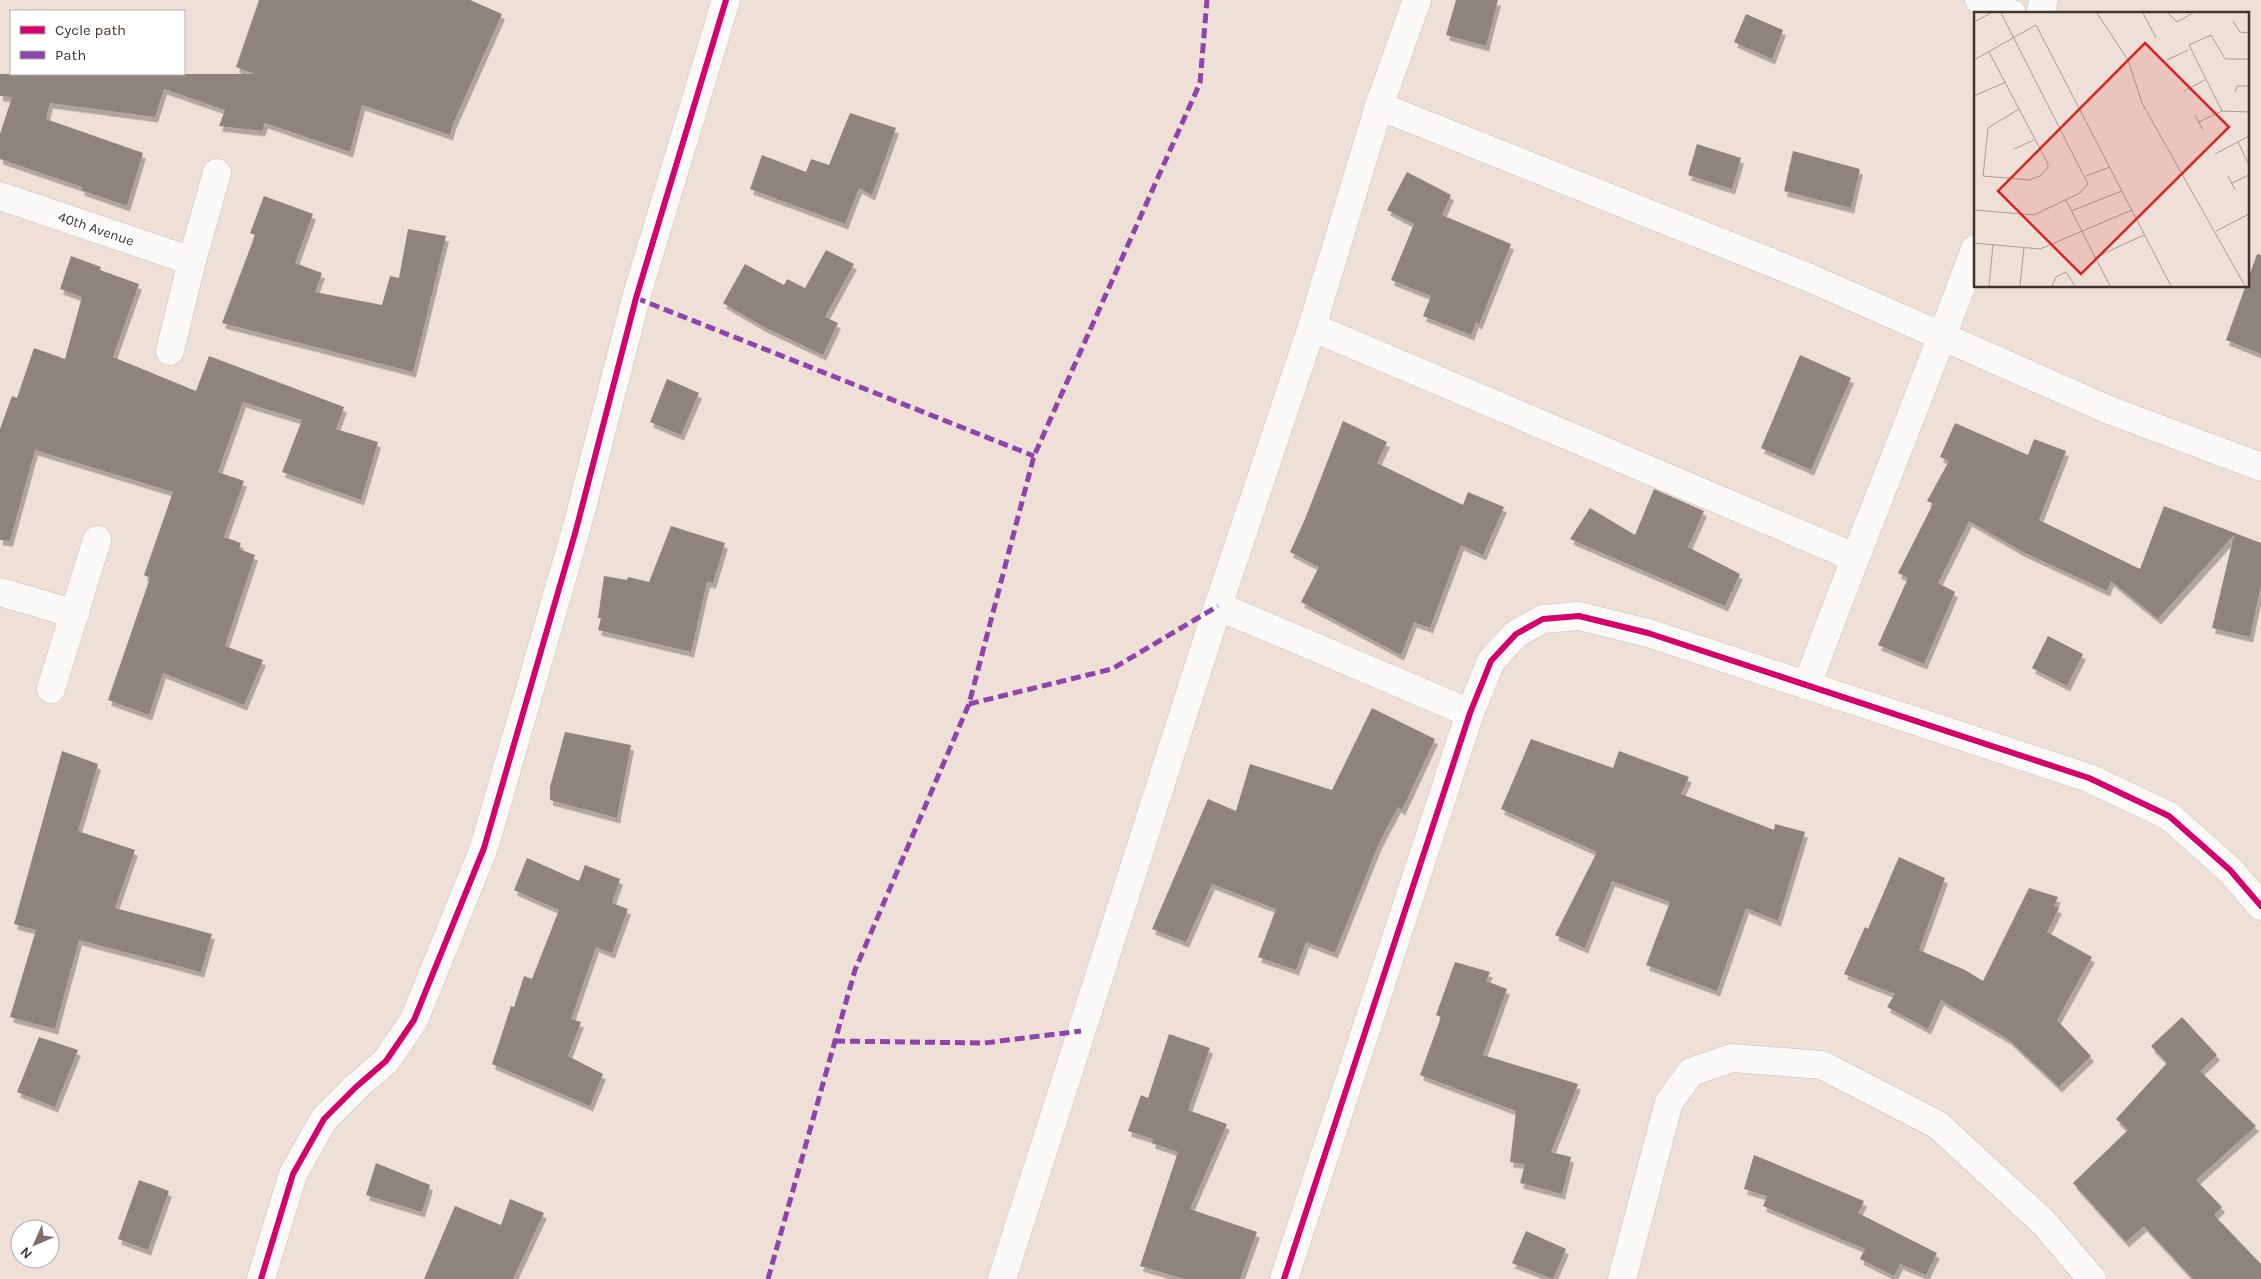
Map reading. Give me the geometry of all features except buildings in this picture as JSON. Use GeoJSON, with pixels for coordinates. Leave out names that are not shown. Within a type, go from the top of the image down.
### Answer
{"type":"FeatureCollection","features":[{"type":"Feature","properties":{"kind":"street"},"geometry":{"type":"LineString","coordinates":[[261,1279],[293,1174],[324,1119],[356,1087],[386,1061],[414,1020],[484,848],[576,530],[636,298],[726,0]]}},
{"type":"Feature","properties":{"kind":"street"},"geometry":{"type":"LineString","coordinates":[[1002,1279],[1218,606],[1312,326],[1379,106],[1418,0]]}},
{"type":"Feature","properties":{"kind":"street"},"geometry":{"type":"LineString","coordinates":[[1979,0],[2007,12]]}},
{"type":"Feature","properties":{"kind":"street"},"geometry":{"type":"LineString","coordinates":[[1379,106],[1810,278],[2109,410],[2261,467]]}},
{"type":"Feature","properties":{"kind":"street"},"geometry":{"type":"LineString","coordinates":[[170,351],[192,261],[217,173]]}},
{"type":"Feature","properties":{"kind":"street","name":"40th Avenue"},"geometry":{"type":"LineString","coordinates":[[0,196],[192,261]]}},
{"type":"Feature","properties":{"kind":"street"},"geometry":{"type":"LineString","coordinates":[[1807,685],[1854,557],[1943,336],[1974,252]]}},
{"type":"Feature","properties":{"kind":"street"},"geometry":{"type":"LineString","coordinates":[[1312,326],[1854,557]]}},
{"type":"Feature","properties":{"kind":"street"},"geometry":{"type":"LineString","coordinates":[[51,689],[76,614],[97,540]]}},
{"type":"Feature","properties":{"kind":"street"},"geometry":{"type":"LineString","coordinates":[[0,592],[76,614]]}},
{"type":"Feature","properties":{"kind":"street"},"geometry":{"type":"LineString","coordinates":[[1218,606],[1470,713]]}},
{"type":"Feature","properties":{"kind":"street"},"geometry":{"type":"LineString","coordinates":[[1284,1279],[1470,713],[1491,661],[1516,634],[1543,619],[1579,616],[1648,633],[2089,778],[2169,816],[2230,870],[2261,906]]}},
{"type":"Feature","properties":{"kind":"street"},"geometry":{"type":"LineString","coordinates":[[1622,1279],[1669,1102],[1691,1072],[1732,1058],[1822,1065],[1938,1125],[2044,1223],[2092,1279]]}},
{"type":"Feature","properties":{"kind":"marked path"},"geometry":{"type":"LineString","coordinates":[[768,1279],[855,970],[969,704],[1034,456],[1200,83],[1207,0]]}},
{"type":"Feature","properties":{"kind":"marked path"},"geometry":{"type":"LineString","coordinates":[[636,298],[1034,456]]}},
{"type":"Feature","properties":{"kind":"marked path"},"geometry":{"type":"LineString","coordinates":[[969,704],[1112,669],[1218,606]]}},
{"type":"Feature","properties":{"kind":"marked path"},"geometry":{"type":"LineString","coordinates":[[835,1041],[984,1043],[1081,1031]]}},
{"type":"Feature","properties":{"kind":"cycle path"},"geometry":{"type":"LineString","coordinates":[[261,1279],[293,1174],[324,1119],[356,1087],[386,1061],[414,1020],[484,848],[576,530],[636,298],[726,0]]}},
{"type":"Feature","properties":{"kind":"cycle path"},"geometry":{"type":"LineString","coordinates":[[1284,1279],[1470,713],[1491,661],[1516,634],[1543,619],[1579,616],[1648,633],[2089,778],[2169,816],[2230,870],[2261,906]]}}]}
